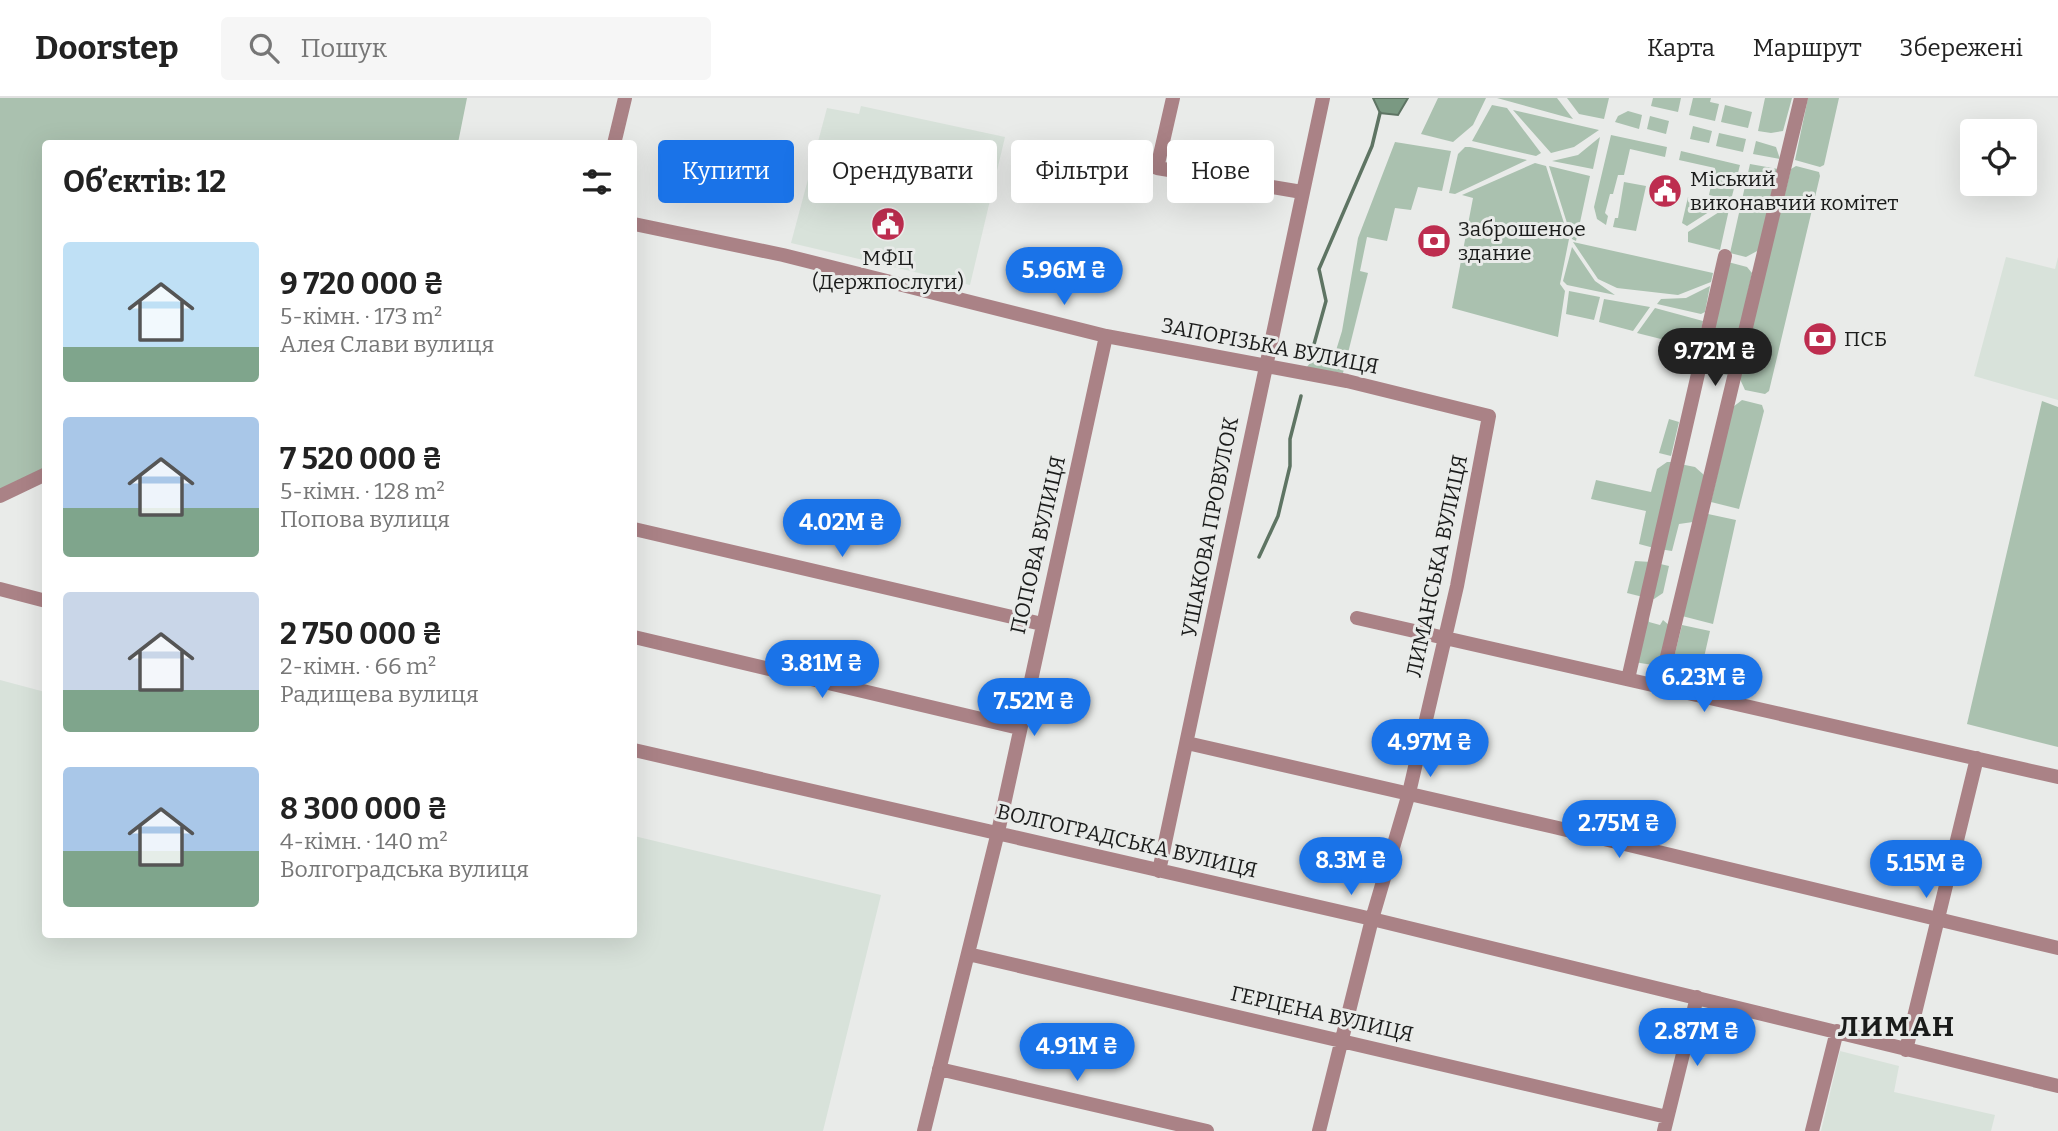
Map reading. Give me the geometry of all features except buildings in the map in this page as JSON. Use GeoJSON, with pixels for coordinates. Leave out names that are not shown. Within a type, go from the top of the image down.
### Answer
{"type":"FeatureCollection","features":[{"type":"Feature","properties":{"kind":"street"},"geometry":{"type":"LineString","coordinates":[[615,140],[625,98]]}},
{"type":"Feature","properties":{"kind":"street"},"geometry":{"type":"LineString","coordinates":[[1173,98],[1157,168],[1302,192]]}},
{"type":"Feature","properties":{"kind":"street","name":"УШАКОВА ПРОВУЛОК"},"geometry":{"type":"LineString","coordinates":[[1159,871],[1323,98]]}},
{"type":"Feature","properties":{"kind":"street"},"geometry":{"type":"LineString","coordinates":[[1660,686],[1801,98]]}},
{"type":"Feature","properties":{"kind":"street","name":"ЗАПОРІЗЬКА ВУЛИЦЯ"},"geometry":{"type":"LineString","coordinates":[[637,225],[783,255],[1106,336],[1347,381],[1489,416]]}},
{"type":"Feature","properties":{"kind":"street"},"geometry":{"type":"LineString","coordinates":[[1628,679],[1725,256]]}},
{"type":"Feature","properties":{"kind":"street","name":"ПОПОВА ВУЛИЦЯ"},"geometry":{"type":"LineString","coordinates":[[924,1131],[998,832],[1018,728],[1106,336]]}},
{"type":"Feature","properties":{"kind":"street","name":"ЛИМАНСЬКА ВУЛИЦЯ"},"geometry":{"type":"LineString","coordinates":[[1320,1131],[1341,1040],[1409,793],[1457,586],[1489,416]]}},
{"type":"Feature","properties":{"kind":"street"},"geometry":{"type":"LineString","coordinates":[[0,496],[42,476]]}},
{"type":"Feature","properties":{"kind":"street"},"geometry":{"type":"LineString","coordinates":[[637,530],[1042,624]]}},
{"type":"Feature","properties":{"kind":"street"},"geometry":{"type":"LineString","coordinates":[[0,589],[42,599]]}},
{"type":"Feature","properties":{"kind":"street"},"geometry":{"type":"LineString","coordinates":[[1357,618],[2058,777]]}},
{"type":"Feature","properties":{"kind":"street"},"geometry":{"type":"LineString","coordinates":[[637,638],[1018,728]]}},
{"type":"Feature","properties":{"kind":"street"},"geometry":{"type":"LineString","coordinates":[[1187,743],[1409,793],[2058,948]]}},
{"type":"Feature","properties":{"kind":"street","name":"ВОЛГОГРАДСЬКА ВУЛИЦЯ"},"geometry":{"type":"LineString","coordinates":[[637,751],[1373,919],[2058,1086]]}},
{"type":"Feature","properties":{"kind":"street"},"geometry":{"type":"LineString","coordinates":[[1906,1049],[1977,758]]}},
{"type":"Feature","properties":{"kind":"street","name":"ГЕРЦЕНА ВУЛИЦЯ"},"geometry":{"type":"LineString","coordinates":[[968,954],[1341,1040],[1666,1124]]}},
{"type":"Feature","properties":{"kind":"street"},"geometry":{"type":"LineString","coordinates":[[1666,1124],[1697,997]]}},
{"type":"Feature","properties":{"kind":"street"},"geometry":{"type":"LineString","coordinates":[[1812,1131],[1837,1031]]}},
{"type":"Feature","properties":{"kind":"street"},"geometry":{"type":"LineString","coordinates":[[939,1069],[1207,1131]]}},
{"type":"Feature","properties":{"kind":"shaded area"},"geometry":{"type":"Polygon","coordinates":[[[0,98],[467,98],[459,140],[42,140],[42,475],[0,490],[0,98]]]}},
{"type":"Feature","properties":{"kind":"shaded area"},"geometry":{"type":"Polygon","coordinates":[[[1373,98],[1408,98],[1398,115],[1380,113],[1373,98]]]}},
{"type":"Feature","properties":{"kind":"shaded area"},"geometry":{"type":"Polygon","coordinates":[[[1438,98],[1486,98],[1473,125],[1453,142],[1421,134],[1438,98]]]}},
{"type":"Feature","properties":{"kind":"shaded area"},"geometry":{"type":"Polygon","coordinates":[[[1497,98],[1557,98],[1573,119],[1497,98]]]}},
{"type":"Feature","properties":{"kind":"shaded area"},"geometry":{"type":"Polygon","coordinates":[[[1567,98],[1609,98],[1604,119],[1579,114],[1567,98]]]}},
{"type":"Feature","properties":{"kind":"shaded area"},"geometry":{"type":"Polygon","coordinates":[[[1653,98],[1681,98],[1678,112],[1651,106],[1653,98]]]}},
{"type":"Feature","properties":{"kind":"shaded area"},"geometry":{"type":"Polygon","coordinates":[[[1693,98],[1711,98],[1710,102],[1719,104],[1715,121],[1689,115],[1693,98]]]}},
{"type":"Feature","properties":{"kind":"shaded area"},"geometry":{"type":"Polygon","coordinates":[[[1765,98],[1792,98],[1783,131],[1758,131],[1765,98]]]}},
{"type":"Feature","properties":{"kind":"shaded area"},"geometry":{"type":"Polygon","coordinates":[[[1808,98],[1839,98],[1824,165],[1820,167],[1795,160],[1808,98]]]}},
{"type":"Feature","properties":{"kind":"shaded area"},"geometry":{"type":"Polygon","coordinates":[[[1492,105],[1507,108],[1541,153],[1536,156],[1472,141],[1492,105]]]}},
{"type":"Feature","properties":{"kind":"shaded area"},"geometry":{"type":"Polygon","coordinates":[[[1725,105],[1752,112],[1748,128],[1721,122],[1725,105]]]}},
{"type":"Feature","properties":{"kind":"shaded area"},"geometry":{"type":"Polygon","coordinates":[[[861,106],[1005,137],[997,171],[997,140],[818,140],[827,108],[859,114],[861,106]]]}},
{"type":"Feature","properties":{"kind":"shaded area"},"geometry":{"type":"Polygon","coordinates":[[[1513,110],[1599,130],[1574,147],[1551,153],[1513,110]]]}},
{"type":"Feature","properties":{"kind":"shaded area"},"geometry":{"type":"Polygon","coordinates":[[[1628,111],[1642,115],[1639,129],[1615,122],[1618,116],[1628,111]]]}},
{"type":"Feature","properties":{"kind":"shaded area"},"geometry":{"type":"Polygon","coordinates":[[[1650,116],[1669,121],[1666,134],[1647,129],[1650,116]]]}},
{"type":"Feature","properties":{"kind":"shaded area"},"geometry":{"type":"Polygon","coordinates":[[[1693,126],[1712,131],[1709,143],[1690,139],[1693,126]]]}},
{"type":"Feature","properties":{"kind":"shaded area"},"geometry":{"type":"Polygon","coordinates":[[[1719,133],[1746,139],[1743,152],[1716,146],[1719,133]]]}},
{"type":"Feature","properties":{"kind":"shaded area"},"geometry":{"type":"Polygon","coordinates":[[[1611,135],[1667,147],[1665,157],[1630,149],[1624,175],[1618,175],[1613,194],[1610,194],[1605,213],[1608,216],[1606,225],[1597,219],[1594,207],[1611,135]]]}},
{"type":"Feature","properties":{"kind":"shaded area"},"geometry":{"type":"Polygon","coordinates":[[[1600,137],[1593,169],[1552,161],[1578,155],[1600,137]]]}},
{"type":"Feature","properties":{"kind":"shaded area"},"geometry":{"type":"Polygon","coordinates":[[[1756,141],[1776,147],[1780,159],[1753,154],[1756,141]]]}},
{"type":"Feature","properties":{"kind":"shaded area"},"geometry":{"type":"Polygon","coordinates":[[[1395,142],[1451,151],[1442,191],[1418,187],[1411,210],[1395,208],[1387,241],[1367,237],[1360,271],[1368,273],[1343,373],[1306,368],[1311,362],[1334,357],[1342,331],[1358,238],[1395,142]]]}},
{"type":"Feature","properties":{"kind":"shaded area"},"geometry":{"type":"Polygon","coordinates":[[[1465,147],[1527,160],[1455,194],[1449,193],[1458,154],[1465,147]]]}},
{"type":"Feature","properties":{"kind":"shaded area"},"geometry":{"type":"Polygon","coordinates":[[[1681,151],[1740,165],[1731,200],[1709,195],[1715,168],[1679,160],[1681,151]]]}},
{"type":"Feature","properties":{"kind":"shaded area"},"geometry":{"type":"Polygon","coordinates":[[[1535,163],[1546,166],[1569,239],[1560,284],[1565,291],[1558,337],[1452,308],[1473,198],[1462,195],[1535,163]]]}},
{"type":"Feature","properties":{"kind":"shaded area"},"geometry":{"type":"Polygon","coordinates":[[[1750,164],[1778,169],[1759,250],[1746,257],[1730,253],[1750,164]]]}},
{"type":"Feature","properties":{"kind":"shaded area"},"geometry":{"type":"Polygon","coordinates":[[[1549,166],[1590,176],[1576,241],[1572,239],[1549,166]]]}},
{"type":"Feature","properties":{"kind":"shaded area"},"geometry":{"type":"Polygon","coordinates":[[[1796,166],[1819,172],[1820,176],[1769,391],[1765,394],[1745,390],[1739,377],[1791,169],[1796,166]]]}},
{"type":"Feature","properties":{"kind":"shaded area"},"geometry":{"type":"Polygon","coordinates":[[[808,179],[808,203],[989,203],[970,285],[791,243],[808,179]]]}},
{"type":"Feature","properties":{"kind":"shaded area"},"geometry":{"type":"Polygon","coordinates":[[[1624,182],[1646,186],[1636,231],[1613,227],[1615,218],[1618,218],[1624,182]]]}},
{"type":"Feature","properties":{"kind":"shaded area"},"geometry":{"type":"Polygon","coordinates":[[[1688,197],[1723,203],[1687,226],[1682,223],[1688,197]]]}},
{"type":"Feature","properties":{"kind":"shaded area"},"geometry":{"type":"Polygon","coordinates":[[[1730,205],[1720,250],[1688,242],[1688,232],[1730,205]]]}},
{"type":"Feature","properties":{"kind":"shaded area"},"geometry":{"type":"Polygon","coordinates":[[[1573,242],[1713,273],[1711,282],[1678,295],[1617,288],[1598,279],[1573,242]]]}},
{"type":"Feature","properties":{"kind":"shaded area"},"geometry":{"type":"Polygon","coordinates":[[[1572,247],[1595,281],[1615,295],[1567,285],[1563,281],[1572,247]]]}},
{"type":"Feature","properties":{"kind":"shaded area"},"geometry":{"type":"Polygon","coordinates":[[[2006,257],[2055,269],[2058,257],[2058,400],[1974,376],[2006,257]]]}},
{"type":"Feature","properties":{"kind":"shaded area"},"geometry":{"type":"Polygon","coordinates":[[[1728,262],[1747,267],[1752,273],[1736,346],[1726,354],[1718,354],[1706,351],[1728,262]]]}},
{"type":"Feature","properties":{"kind":"shaded area"},"geometry":{"type":"Polygon","coordinates":[[[1710,286],[1705,312],[1701,314],[1657,304],[1661,299],[1686,298],[1710,286]]]}},
{"type":"Feature","properties":{"kind":"shaded area"},"geometry":{"type":"Polygon","coordinates":[[[1569,291],[1600,297],[1594,320],[1566,314],[1569,291]]]}},
{"type":"Feature","properties":{"kind":"shaded area"},"geometry":{"type":"Polygon","coordinates":[[[1604,299],[1650,307],[1633,331],[1599,322],[1604,299]]]}},
{"type":"Feature","properties":{"kind":"shaded area"},"geometry":{"type":"Polygon","coordinates":[[[1655,308],[1703,321],[1697,348],[1637,333],[1655,308]]]}},
{"type":"Feature","properties":{"kind":"shaded area"},"geometry":{"type":"Polygon","coordinates":[[[1704,359],[1723,365],[1728,375],[1702,370],[1704,359]]]}},
{"type":"Feature","properties":{"kind":"shaded area"},"geometry":{"type":"Polygon","coordinates":[[[1742,400],[1762,405],[1764,411],[1739,509],[1711,502],[1733,407],[1742,400]]]}},
{"type":"Feature","properties":{"kind":"shaded area"},"geometry":{"type":"Polygon","coordinates":[[[2042,401],[2058,407],[2058,747],[1967,724],[2042,401]]]}},
{"type":"Feature","properties":{"kind":"shaded area"},"geometry":{"type":"Polygon","coordinates":[[[1669,419],[1679,422],[1671,456],[1659,453],[1669,419]]]}},
{"type":"Feature","properties":{"kind":"shaded area"},"geometry":{"type":"Polygon","coordinates":[[[1667,462],[1675,462],[1654,548],[1639,544],[1646,511],[1591,499],[1596,480],[1651,492],[1657,469],[1667,462]]]}},
{"type":"Feature","properties":{"kind":"shaded area"},"geometry":{"type":"Polygon","coordinates":[[[1680,464],[1695,467],[1704,475],[1693,522],[1679,524],[1672,551],[1659,549],[1680,464]]]}},
{"type":"Feature","properties":{"kind":"shaded area"},"geometry":{"type":"Polygon","coordinates":[[[1708,514],[1736,520],[1713,624],[1682,616],[1708,514]]]}},
{"type":"Feature","properties":{"kind":"shaded area"},"geometry":{"type":"Polygon","coordinates":[[[1635,561],[1651,562],[1643,597],[1627,593],[1635,561]]]}},
{"type":"Feature","properties":{"kind":"shaded area"},"geometry":{"type":"Polygon","coordinates":[[[1656,563],[1669,566],[1663,593],[1654,599],[1649,598],[1656,563]]]}},
{"type":"Feature","properties":{"kind":"shaded area"},"geometry":{"type":"Polygon","coordinates":[[[1648,617],[1649,622],[1660,625],[1663,620],[1670,626],[1659,666],[1634,662],[1648,617]]]}},
{"type":"Feature","properties":{"kind":"shaded area"},"geometry":{"type":"Polygon","coordinates":[[[1682,625],[1710,631],[1700,675],[1671,669],[1682,625]]]}},
{"type":"Feature","properties":{"kind":"shaded area"},"geometry":{"type":"Polygon","coordinates":[[[1671,673],[1699,679],[1694,685],[1678,684],[1671,673]]]}},
{"type":"Feature","properties":{"kind":"shaded area"},"geometry":{"type":"Polygon","coordinates":[[[0,680],[42,691],[42,938],[637,938],[637,837],[881,895],[823,1131],[0,1131],[0,680]]]}},
{"type":"Feature","properties":{"kind":"shaded area"},"geometry":{"type":"Polygon","coordinates":[[[1840,1051],[1899,1066],[1894,1092],[1995,1115],[1991,1131],[1821,1131],[1840,1051]]]}},
{"type":"Feature","properties":{"kind":"waterway"},"geometry":{"type":"LineString","coordinates":[[1311,355],[1326,301],[1319,269],[1372,146],[1380,113]]}},
{"type":"Feature","properties":{"kind":"waterway"},"geometry":{"type":"LineString","coordinates":[[1259,557],[1278,516],[1290,466],[1290,439],[1301,396]]}},
{"type":"Feature","properties":{"kind":"place","name":"Міський виконавчий комітет"},"geometry":{"type":"Point","coordinates":[1665,191]}},
{"type":"Feature","properties":{"kind":"place","name":"МФЦ (Держпослуги)"},"geometry":{"type":"Point","coordinates":[888,224]}},
{"type":"Feature","properties":{"kind":"place","name":"Заброшеное здание"},"geometry":{"type":"Point","coordinates":[1434,241]}},
{"type":"Feature","properties":{"kind":"place","name":"ПСБ"},"geometry":{"type":"Point","coordinates":[1820,339]}},
{"type":"Feature","properties":{"kind":"district","name":"ЛИМАН"},"geometry":{"type":"Point","coordinates":[1897,1026]}}]}
